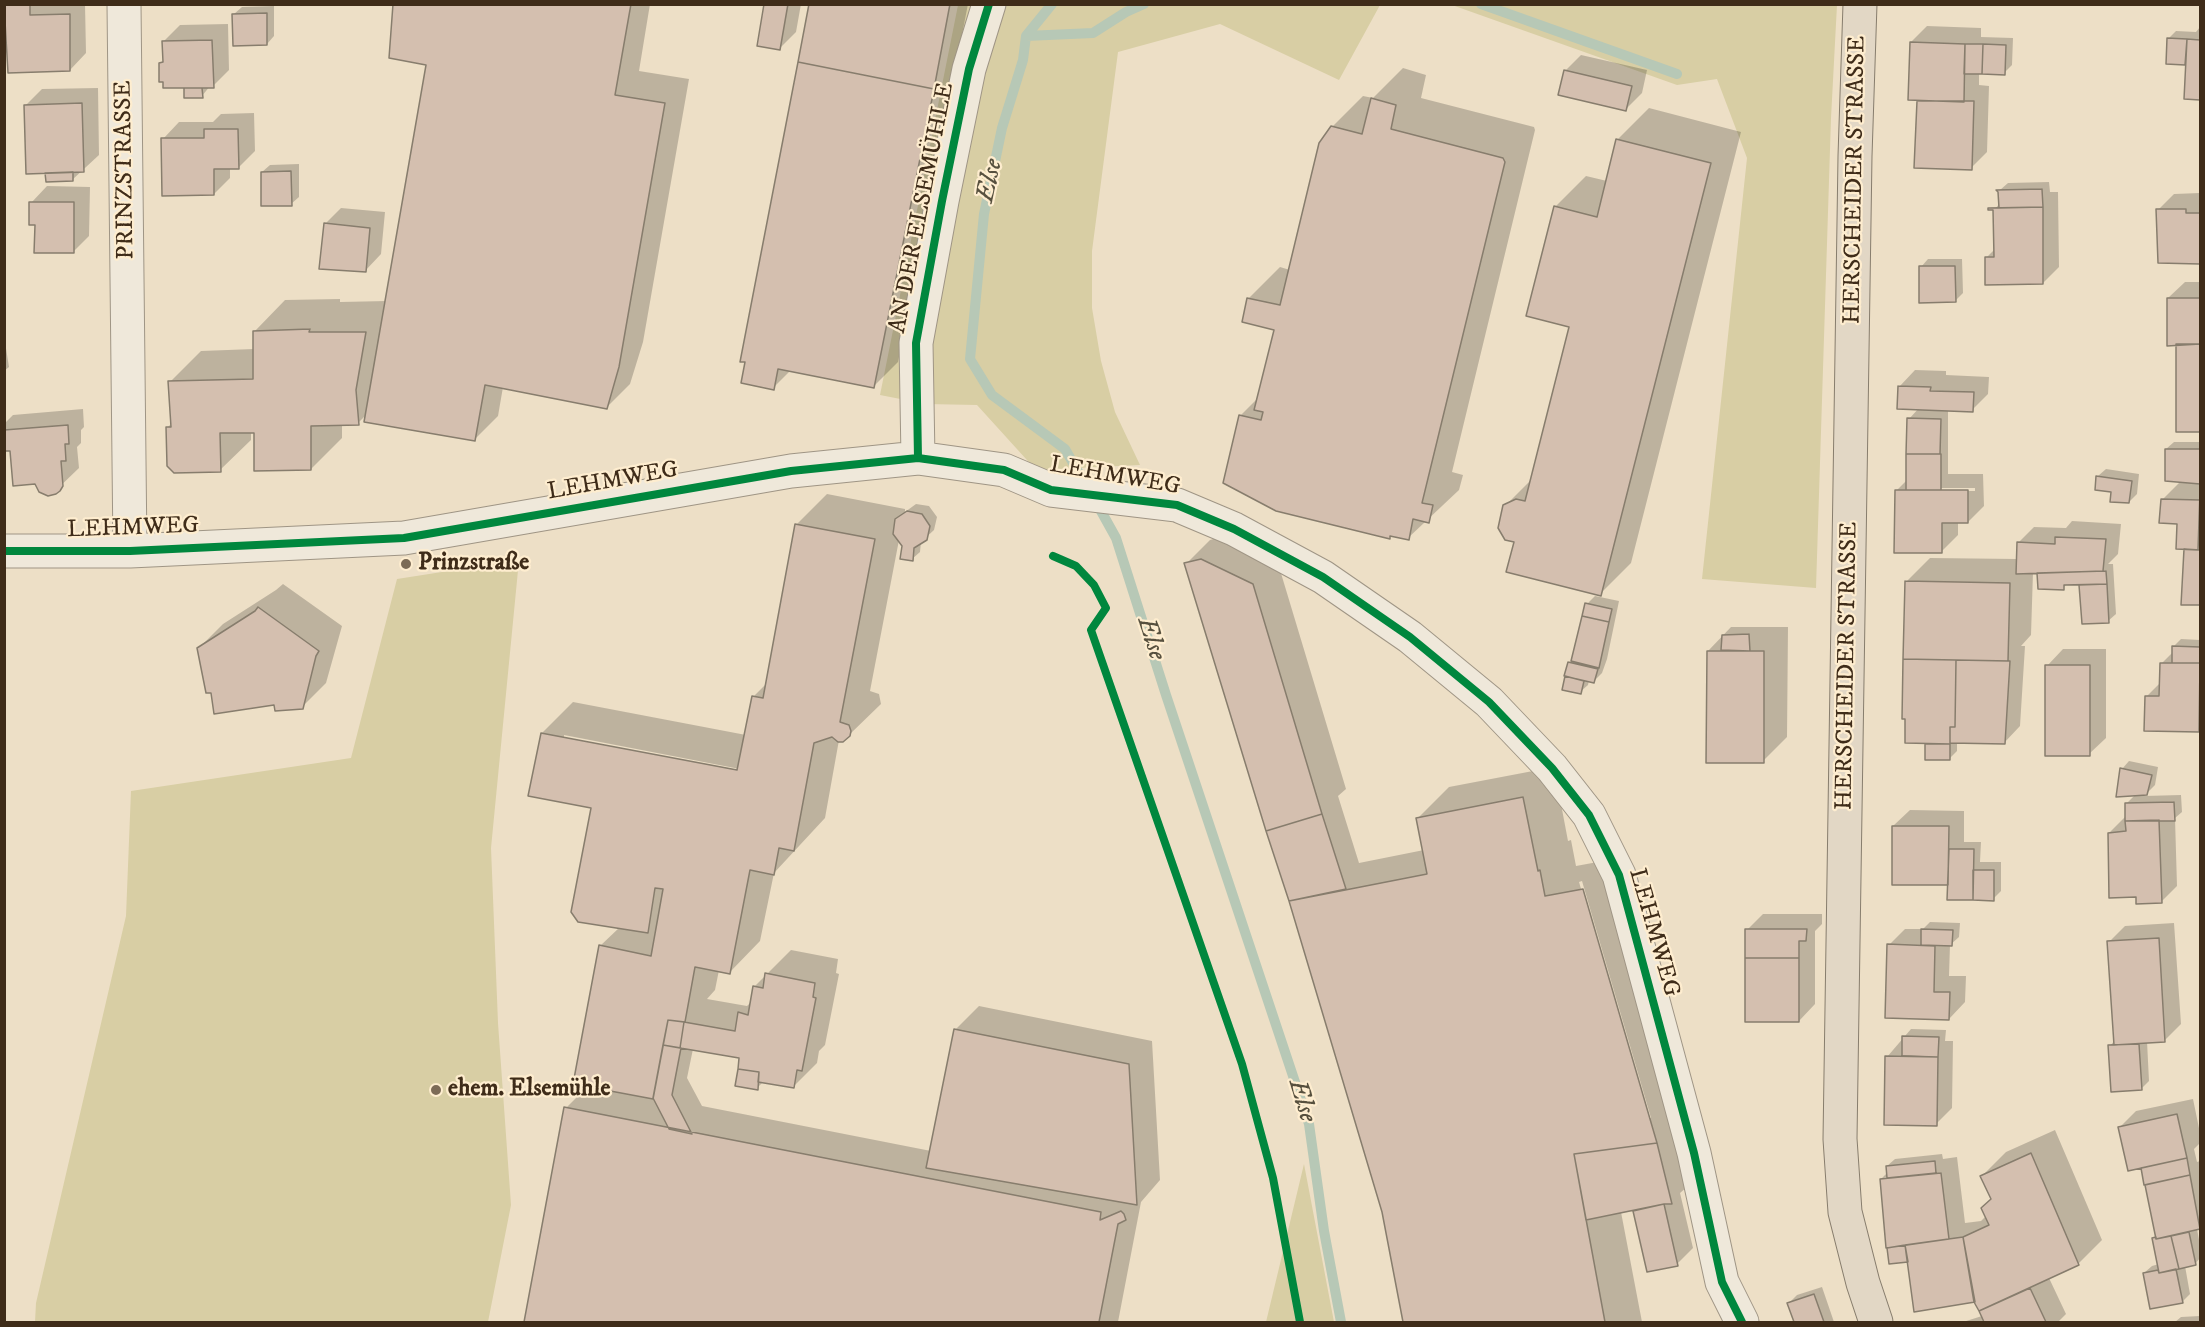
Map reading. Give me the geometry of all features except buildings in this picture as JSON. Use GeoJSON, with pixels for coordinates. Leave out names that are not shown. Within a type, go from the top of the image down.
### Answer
{"type":"FeatureCollection","features":[{"type":"Feature","properties":{"kind":"main road","name":"HERSCHEIDER STRASSE"},"geometry":{"type":"LineString","coordinates":[[1860,4],[1855,156],[1840,1139],[1845,1212],[1876,1323]]}},
{"type":"Feature","properties":{"kind":"street","name":"PRINZSTRASSE"},"geometry":{"type":"LineString","coordinates":[[124,4],[130,550]]}},
{"type":"Feature","properties":{"kind":"street","name":"AN DER ELSEMÜHLE"},"geometry":{"type":"LineString","coordinates":[[918,458],[916,343],[969,69],[989,4]]}},
{"type":"Feature","properties":{"kind":"street","name":"LEHMWEG"},"geometry":{"type":"LineString","coordinates":[[4,551],[130,550],[404,538],[791,471],[918,458],[1004,470],[1051,490],[1177,505],[1234,529],[1323,577],[1410,637],[1489,702],[1552,768],[1588,815],[1619,875],[1694,1153],[1722,1282],[1742,1323]]}},
{"type":"Feature","properties":{"kind":"shaded area"},"geometry":{"type":"Polygon","coordinates":[[[958,5],[1380,5],[1339,80],[1220,24],[1118,52],[1092,251],[1092,308],[1101,361],[1115,412],[1140,465],[1036,470],[977,405],[926,404],[880,395],[958,5]]]}},
{"type":"Feature","properties":{"kind":"shaded area"},"geometry":{"type":"Polygon","coordinates":[[[1452,5],[1837,5],[1831,118],[1816,588],[1702,579],[1747,158],[1717,79],[1677,85],[1452,5]]]}},
{"type":"Feature","properties":{"kind":"shaded area"},"geometry":{"type":"Polygon","coordinates":[[[519,560],[491,848],[498,1023],[511,1205],[488,1322],[35,1322],[36,1303],[126,916],[131,791],[351,758],[397,579],[519,560]]]}},
{"type":"Feature","properties":{"kind":"shaded area"},"geometry":{"type":"Polygon","coordinates":[[[1304,1164],[1334,1322],[1266,1322],[1304,1164]]]}},
{"type":"Feature","properties":{"kind":"waterway","name":"Else"},"geometry":{"type":"LineString","coordinates":[[1052,4],[1026,36],[1023,60],[1002,128],[984,214],[970,359],[992,395],[1065,449],[1088,489]]}},
{"type":"Feature","properties":{"kind":"waterway"},"geometry":{"type":"LineString","coordinates":[[1026,36],[1093,33],[1126,12],[1144,4]]}},
{"type":"Feature","properties":{"kind":"waterway"},"geometry":{"type":"LineString","coordinates":[[1481,4],[1677,74]]}},
{"type":"Feature","properties":{"kind":"waterway","name":"Else"},"geometry":{"type":"LineString","coordinates":[[1096,502],[1116,538],[1309,1124],[1324,1231],[1341,1322]]}},
{"type":"Feature","properties":{"kind":"cycle path"},"geometry":{"type":"LineString","coordinates":[[918,458],[916,343],[969,69],[989,4]]}},
{"type":"Feature","properties":{"kind":"cycle path"},"geometry":{"type":"LineString","coordinates":[[4,551],[130,551],[404,538],[791,471],[918,458],[1004,470],[1051,490],[1177,505],[1234,529],[1323,577],[1410,637],[1489,702],[1552,768],[1589,815],[1619,875],[1694,1153],[1722,1282],[1742,1322]]}},
{"type":"Feature","properties":{"kind":"cycle path"},"geometry":{"type":"LineString","coordinates":[[1053,556],[1076,566],[1094,585],[1106,608],[1091,630],[1242,1064],[1273,1178],[1300,1322]]}},
{"type":"Feature","properties":{"kind":"place","name":"Prinzstraße"},"geometry":{"type":"Point","coordinates":[406,564]}},
{"type":"Feature","properties":{"kind":"place","name":"ehem. Elsemühle"},"geometry":{"type":"Point","coordinates":[436,1090]}}]}
